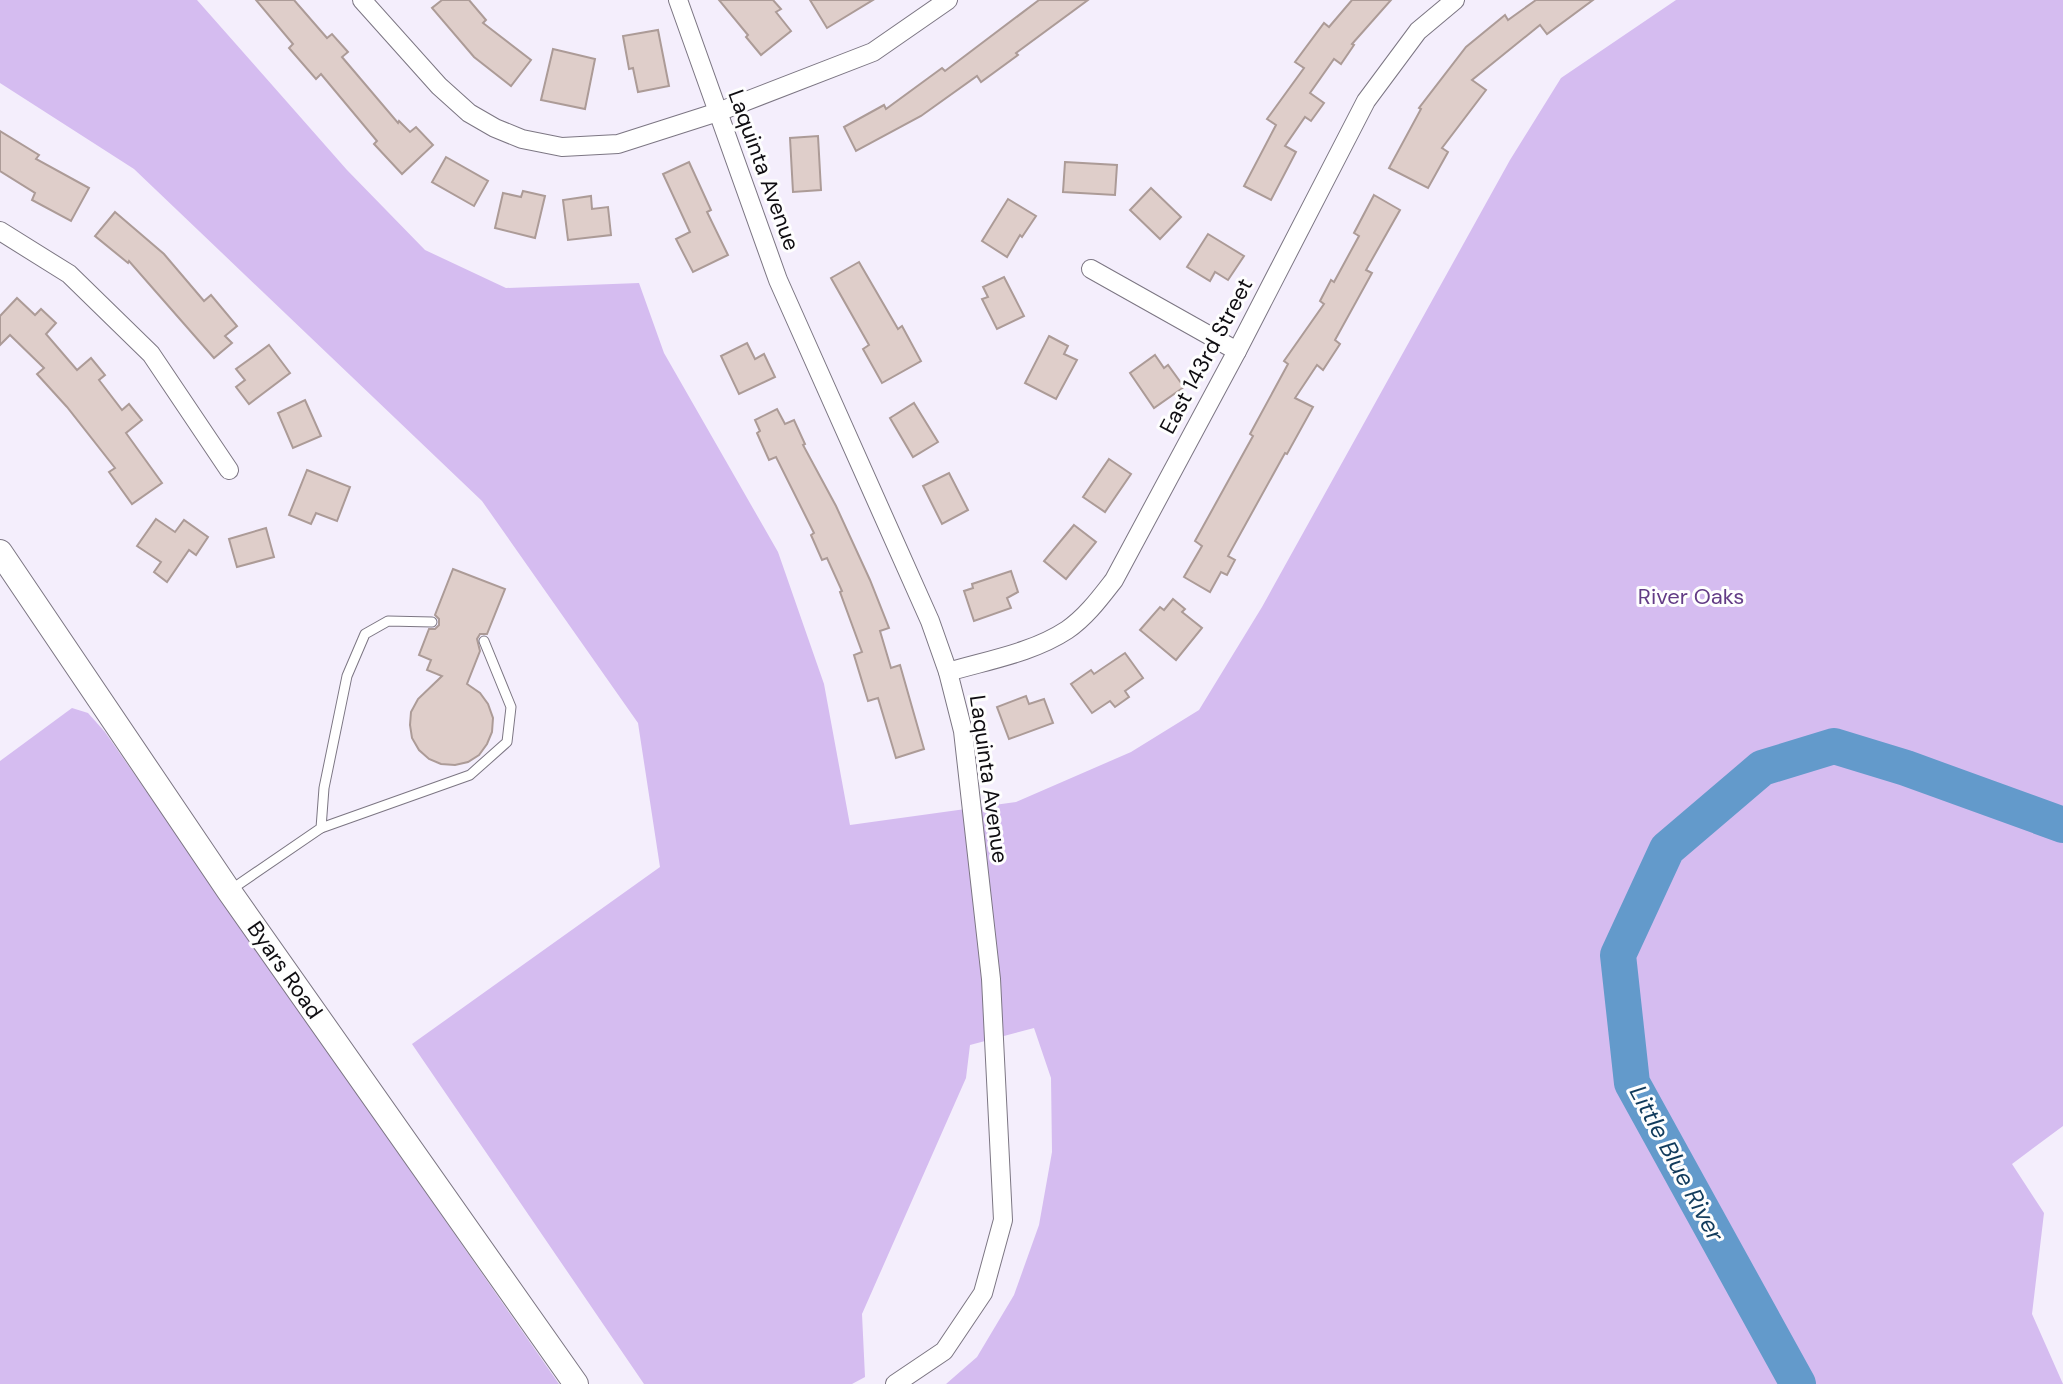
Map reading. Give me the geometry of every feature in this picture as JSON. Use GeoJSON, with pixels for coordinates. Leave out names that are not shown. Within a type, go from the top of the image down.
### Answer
{"type":"FeatureCollection","features":[{"type":"Feature","properties":{"kind":"street"},"geometry":{"type":"LineString","coordinates":[[362,0],[439,86],[469,113],[522,139],[562,147],[618,144],[718,112],[873,52],[948,0]]}},
{"type":"Feature","properties":{"kind":"street","name":"Laquinta Avenue"},"geometry":{"type":"LineString","coordinates":[[678,0],[778,280],[930,621],[948,672],[963,731],[991,979],[1003,1220],[983,1293],[944,1351],[895,1384]]}},
{"type":"Feature","properties":{"kind":"street","name":"East 143rd Street"},"geometry":{"type":"LineString","coordinates":[[948,672],[1038,646],[1068,629],[1093,607],[1114,580],[1366,101],[1418,31],[1455,0]]}},
{"type":"Feature","properties":{"kind":"street"},"geometry":{"type":"LineString","coordinates":[[0,231],[69,274],[151,354],[229,470]]}},
{"type":"Feature","properties":{"kind":"street"},"geometry":{"type":"LineString","coordinates":[[1091,269],[1237,351]]}},
{"type":"Feature","properties":{"kind":"street","name":"Byars Road"},"geometry":{"type":"LineString","coordinates":[[0,552],[229,891],[576,1384]]}},
{"type":"Feature","properties":{"kind":"lane"},"geometry":{"type":"LineString","coordinates":[[321,828],[324,788],[347,676],[365,634],[388,621],[432,622]]}},
{"type":"Feature","properties":{"kind":"lane"},"geometry":{"type":"LineString","coordinates":[[229,891],[321,828],[470,775],[507,742],[511,707],[484,641]]}},
{"type":"Feature","properties":{"kind":"green space","name":"River Oaks"},"geometry":{"type":"Polygon","coordinates":[[[0,0],[197,0],[347,170],[425,250],[506,288],[639,283],[664,353],[778,552],[824,684],[850,825],[1016,802],[1131,752],[1199,710],[1262,607],[1510,160],[1561,78],[1676,0],[2063,0],[2063,1126],[2012,1164],[2044,1213],[2032,1314],[2063,1384],[946,1384],[977,1357],[1014,1295],[1039,1225],[1052,1152],[1051,1078],[1034,1028],[970,1045],[966,1078],[862,1314],[865,1377],[852,1384],[644,1384],[412,1044],[660,867],[638,723],[482,501],[134,169],[0,83],[0,0]]]}},
{"type":"Feature","properties":{"kind":"green space"},"geometry":{"type":"Polygon","coordinates":[[[72,708],[88,713],[105,732],[559,1384],[0,1384],[0,761],[72,708]]]}},
{"type":"Feature","properties":{"kind":"building"},"geometry":{"type":"Polygon","coordinates":[[[256,0],[294,0],[327,38],[332,34],[348,52],[342,57],[398,123],[410,132],[416,127],[433,145],[402,174],[374,144],[377,141],[321,74],[316,79],[289,48],[293,44],[256,0]]]}},
{"type":"Feature","properties":{"kind":"building"},"geometry":{"type":"Polygon","coordinates":[[[442,0],[469,0],[486,20],[483,23],[531,60],[511,86],[474,57],[432,8],[442,0]]]}},
{"type":"Feature","properties":{"kind":"building"},"geometry":{"type":"Polygon","coordinates":[[[719,0],[773,0],[781,9],[776,12],[791,31],[761,55],[719,0]]]}},
{"type":"Feature","properties":{"kind":"building"},"geometry":{"type":"Polygon","coordinates":[[[810,0],[873,0],[827,28],[810,0]]]}},
{"type":"Feature","properties":{"kind":"building"},"geometry":{"type":"Polygon","coordinates":[[[1039,0],[1088,0],[981,82],[977,76],[921,116],[856,151],[844,127],[884,105],[886,109],[942,68],[945,71],[1039,0]]]}},
{"type":"Feature","properties":{"kind":"building"},"geometry":{"type":"Polygon","coordinates":[[[1352,0],[1391,0],[1352,44],[1341,64],[1334,59],[1310,93],[1324,103],[1311,121],[1305,117],[1285,146],[1296,152],[1271,200],[1244,186],[1276,125],[1267,119],[1304,68],[1295,62],[1324,23],[1329,27],[1352,0]]]}},
{"type":"Feature","properties":{"kind":"building"},"geometry":{"type":"Polygon","coordinates":[[[1536,0],[1593,0],[1547,34],[1540,25],[1472,80],[1486,90],[1442,148],[1448,152],[1428,188],[1389,168],[1419,108],[1466,47],[1505,15],[1508,20],[1536,0]]]}},
{"type":"Feature","properties":{"kind":"building"},"geometry":{"type":"Polygon","coordinates":[[[658,30],[669,86],[638,92],[633,68],[629,69],[623,36],[658,30]]]}},
{"type":"Feature","properties":{"kind":"building"},"geometry":{"type":"Polygon","coordinates":[[[553,49],[595,59],[585,109],[541,100],[553,49]]]}},
{"type":"Feature","properties":{"kind":"building"},"geometry":{"type":"Polygon","coordinates":[[[0,131],[39,155],[36,159],[89,188],[71,221],[32,200],[35,193],[0,171],[0,131]]]}},
{"type":"Feature","properties":{"kind":"building"},"geometry":{"type":"Polygon","coordinates":[[[818,136],[821,190],[793,192],[790,138],[818,136]]]}},
{"type":"Feature","properties":{"kind":"building"},"geometry":{"type":"Polygon","coordinates":[[[446,157],[488,181],[474,206],[432,182],[446,157]]]}},
{"type":"Feature","properties":{"kind":"building"},"geometry":{"type":"Polygon","coordinates":[[[689,162],[711,210],[707,212],[728,255],[693,272],[676,239],[690,232],[663,174],[689,162]]]}},
{"type":"Feature","properties":{"kind":"building"},"geometry":{"type":"Polygon","coordinates":[[[1065,162],[1117,165],[1115,195],[1063,192],[1065,162]]]}},
{"type":"Feature","properties":{"kind":"building"},"geometry":{"type":"Polygon","coordinates":[[[1151,188],[1181,217],[1160,239],[1130,210],[1151,188]]]}},
{"type":"Feature","properties":{"kind":"building"},"geometry":{"type":"Polygon","coordinates":[[[523,191],[545,196],[535,238],[495,228],[503,193],[521,197],[523,191]]]}},
{"type":"Feature","properties":{"kind":"building"},"geometry":{"type":"Polygon","coordinates":[[[1374,195],[1400,210],[1366,270],[1372,273],[1335,340],[1340,344],[1323,370],[1317,365],[1295,398],[1313,407],[1228,556],[1235,560],[1227,575],[1221,572],[1210,592],[1184,577],[1202,546],[1195,541],[1253,436],[1250,434],[1288,364],[1284,361],[1324,304],[1320,301],[1359,236],[1354,233],[1374,195]]]}},
{"type":"Feature","properties":{"kind":"building"},"geometry":{"type":"Polygon","coordinates":[[[591,196],[592,209],[608,207],[611,235],[568,240],[563,200],[591,196]]]}},
{"type":"Feature","properties":{"kind":"building"},"geometry":{"type":"Polygon","coordinates":[[[1008,199],[1036,216],[1007,257],[982,241],[1008,199]]]}},
{"type":"Feature","properties":{"kind":"building"},"geometry":{"type":"Polygon","coordinates":[[[115,212],[164,254],[204,301],[211,295],[237,326],[225,336],[232,343],[214,358],[129,261],[95,236],[115,212]]]}},
{"type":"Feature","properties":{"kind":"building"},"geometry":{"type":"Polygon","coordinates":[[[1208,234],[1244,256],[1228,280],[1215,272],[1210,281],[1187,267],[1208,234]]]}},
{"type":"Feature","properties":{"kind":"building"},"geometry":{"type":"Polygon","coordinates":[[[859,262],[898,329],[902,326],[921,361],[882,383],[863,349],[869,345],[831,278],[859,262]]]}},
{"type":"Feature","properties":{"kind":"building"},"geometry":{"type":"Polygon","coordinates":[[[1004,277],[1024,316],[997,329],[982,299],[988,297],[983,287],[1004,277]]]}},
{"type":"Feature","properties":{"kind":"building"},"geometry":{"type":"Polygon","coordinates":[[[17,298],[35,315],[41,309],[56,323],[46,334],[77,370],[91,358],[105,375],[99,380],[122,410],[129,404],[142,420],[126,433],[162,483],[132,504],[109,472],[115,468],[37,374],[44,368],[10,335],[0,345],[0,316],[17,298]]]}},
{"type":"Feature","properties":{"kind":"building"},"geometry":{"type":"Polygon","coordinates":[[[1049,336],[1068,346],[1064,354],[1077,360],[1056,399],[1025,383],[1049,336]]]}},
{"type":"Feature","properties":{"kind":"building"},"geometry":{"type":"Polygon","coordinates":[[[747,343],[755,359],[764,354],[775,377],[739,394],[721,356],[747,343]]]}},
{"type":"Feature","properties":{"kind":"building"},"geometry":{"type":"Polygon","coordinates":[[[269,345],[290,373],[249,404],[236,387],[245,380],[236,369],[269,345]]]}},
{"type":"Feature","properties":{"kind":"building"},"geometry":{"type":"Polygon","coordinates":[[[1155,355],[1164,368],[1168,365],[1184,387],[1154,408],[1130,373],[1155,355]]]}},
{"type":"Feature","properties":{"kind":"building"},"geometry":{"type":"Polygon","coordinates":[[[305,400],[321,436],[293,448],[278,413],[305,400]]]}},
{"type":"Feature","properties":{"kind":"building"},"geometry":{"type":"Polygon","coordinates":[[[914,403],[938,442],[913,457],[890,418],[914,403]]]}},
{"type":"Feature","properties":{"kind":"building"},"geometry":{"type":"Polygon","coordinates":[[[777,409],[785,424],[794,420],[803,445],[836,506],[870,580],[889,628],[880,631],[891,668],[900,665],[924,749],[896,758],[878,698],[868,701],[854,655],[862,652],[842,591],[827,558],[822,560],[811,535],[814,533],[776,457],[769,460],[757,433],[760,431],[755,420],[777,409]]]}},
{"type":"Feature","properties":{"kind":"building"},"geometry":{"type":"Polygon","coordinates":[[[1109,459],[1131,474],[1105,512],[1083,497],[1109,459]]]}},
{"type":"Feature","properties":{"kind":"building"},"geometry":{"type":"Polygon","coordinates":[[[307,470],[350,487],[337,521],[316,513],[311,524],[289,515],[307,470]]]}},
{"type":"Feature","properties":{"kind":"building"},"geometry":{"type":"Polygon","coordinates":[[[949,473],[968,510],[942,524],[923,486],[949,473]]]}},
{"type":"Feature","properties":{"kind":"building"},"geometry":{"type":"Polygon","coordinates":[[[156,519],[175,532],[184,520],[208,537],[196,555],[189,550],[167,582],[154,572],[161,562],[137,546],[156,519]]]}},
{"type":"Feature","properties":{"kind":"building"},"geometry":{"type":"Polygon","coordinates":[[[1074,525],[1096,542],[1066,579],[1044,561],[1074,525]]]}},
{"type":"Feature","properties":{"kind":"building"},"geometry":{"type":"Polygon","coordinates":[[[266,528],[274,557],[237,567],[229,539],[266,528]]]}},
{"type":"Feature","properties":{"kind":"building"},"geometry":{"type":"Polygon","coordinates":[[[453,569],[505,589],[487,634],[480,634],[477,639],[480,651],[467,684],[480,693],[488,704],[493,718],[492,732],[479,755],[455,765],[429,759],[412,738],[410,725],[411,712],[418,699],[442,676],[427,670],[431,660],[419,655],[429,629],[439,625],[435,615],[453,569]]]}},
{"type":"Feature","properties":{"kind":"building"},"geometry":{"type":"Polygon","coordinates":[[[1011,571],[1018,592],[1007,598],[1011,608],[974,621],[964,591],[973,588],[972,584],[1011,571]]]}},
{"type":"Feature","properties":{"kind":"building"},"geometry":{"type":"Polygon","coordinates":[[[1173,599],[1185,609],[1182,612],[1202,628],[1176,660],[1140,630],[1160,607],[1164,610],[1173,599]]]}},
{"type":"Feature","properties":{"kind":"building"},"geometry":{"type":"Polygon","coordinates":[[[1125,653],[1143,678],[1125,691],[1129,697],[1115,707],[1110,701],[1092,713],[1071,684],[1091,670],[1094,674],[1125,653]]]}},
{"type":"Feature","properties":{"kind":"building"},"geometry":{"type":"Polygon","coordinates":[[[1026,696],[1029,704],[1044,699],[1053,723],[1009,739],[997,707],[1026,696]]]}},
{"type":"Feature","properties":{"kind":"waterway","name":"Little Blue River"},"geometry":{"type":"LineString","coordinates":[[1798,1384],[1632,1083],[1618,955],[1667,849],[1762,768],[1834,746],[1906,768],[2063,825]]}}]}
